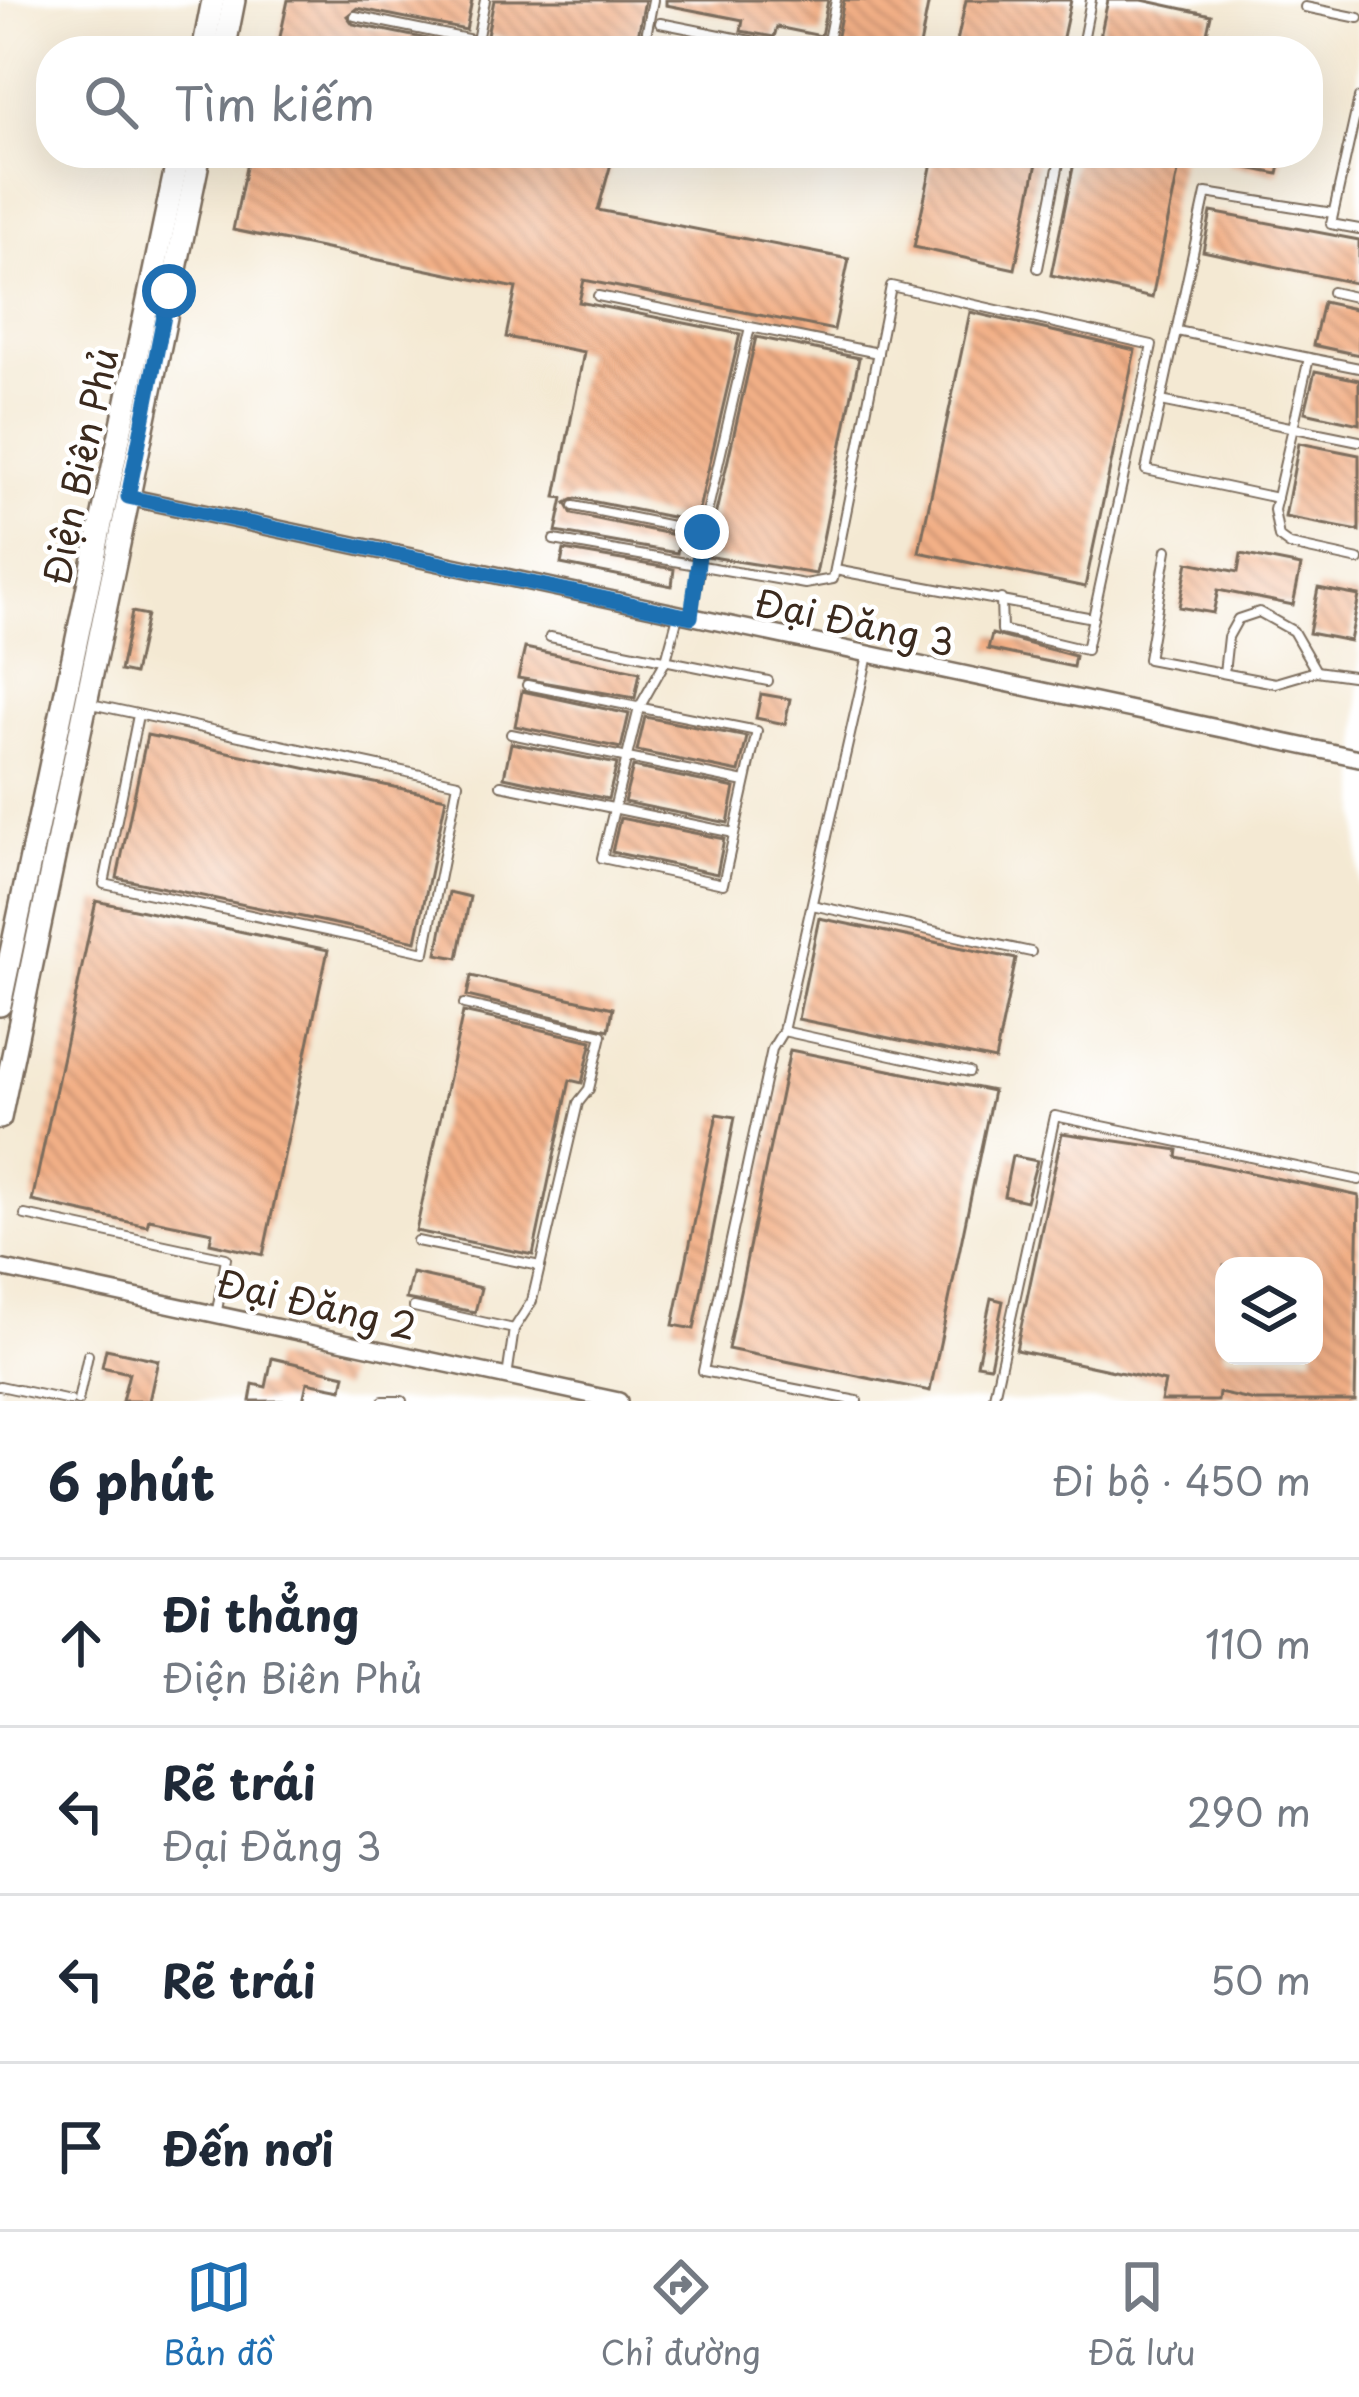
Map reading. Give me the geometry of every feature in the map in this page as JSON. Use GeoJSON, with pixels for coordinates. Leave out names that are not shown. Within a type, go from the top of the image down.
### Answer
{"type":"FeatureCollection","features":[{"type":"Feature","properties":{"kind":"main road"},"geometry":{"type":"LineString","coordinates":[[205,36],[213,0]]}},
{"type":"Feature","properties":{"kind":"main road"},"geometry":{"type":"LineString","coordinates":[[227,36],[234,0]]}},
{"type":"Feature","properties":{"kind":"main road","name":"Điện Biên Phủ"},"geometry":{"type":"LineString","coordinates":[[0,1005],[176,168]]}},
{"type":"Feature","properties":{"kind":"main road","name":"Điện Biên Phủ"},"geometry":{"type":"LineString","coordinates":[[0,1118],[197,168]]}},
{"type":"Feature","properties":{"kind":"street","name":"Đại Đăng 3"},"geometry":{"type":"LineString","coordinates":[[128,497],[1359,758]]}},
{"type":"Feature","properties":{"kind":"street","name":"Đại Đăng 2"},"geometry":{"type":"LineString","coordinates":[[0,1268],[620,1401]]}},
{"type":"Feature","properties":{"kind":"lane"},"geometry":{"type":"LineString","coordinates":[[478,36],[485,0]]}},
{"type":"Feature","properties":{"kind":"lane"},"geometry":{"type":"LineString","coordinates":[[646,36],[653,0]]}},
{"type":"Feature","properties":{"kind":"lane"},"geometry":{"type":"LineString","coordinates":[[829,36],[836,0]]}},
{"type":"Feature","properties":{"kind":"lane"},"geometry":{"type":"LineString","coordinates":[[1084,36],[1091,0]]}},
{"type":"Feature","properties":{"kind":"lane"},"geometry":{"type":"LineString","coordinates":[[1305,7],[1359,18]]}},
{"type":"Feature","properties":{"kind":"lane"},"geometry":{"type":"LineString","coordinates":[[355,16],[436,36]]}},
{"type":"Feature","properties":{"kind":"lane"},"geometry":{"type":"LineString","coordinates":[[660,23],[725,36]]}},
{"type":"Feature","properties":{"kind":"lane"},"geometry":{"type":"LineString","coordinates":[[1359,98],[1331,224],[1359,230]]}},
{"type":"Feature","properties":{"kind":"lane"},"geometry":{"type":"LineString","coordinates":[[1346,155],[1359,158]]}},
{"type":"Feature","properties":{"kind":"lane"},"geometry":{"type":"LineString","coordinates":[[1038,268],[1058,168]]}},
{"type":"Feature","properties":{"kind":"lane"},"geometry":{"type":"LineString","coordinates":[[1277,498],[1146,470],[1206,194],[1333,213]]}},
{"type":"Feature","properties":{"kind":"lane"},"geometry":{"type":"LineString","coordinates":[[554,540],[805,584],[833,579],[891,286],[1152,345],[1086,650],[1002,630],[1001,599]]}},
{"type":"Feature","properties":{"kind":"lane"},"geometry":{"type":"LineString","coordinates":[[1332,292],[1359,298]]}},
{"type":"Feature","properties":{"kind":"lane"},"geometry":{"type":"LineString","coordinates":[[598,296],[878,353]]}},
{"type":"Feature","properties":{"kind":"lane"},"geometry":{"type":"LineString","coordinates":[[527,685],[639,708],[757,731],[723,884],[602,858],[639,708],[684,616],[698,566],[750,327]]}},
{"type":"Feature","properties":{"kind":"lane"},"geometry":{"type":"LineString","coordinates":[[1177,331],[1359,368]]}},
{"type":"Feature","properties":{"kind":"lane"},"geometry":{"type":"LineString","coordinates":[[1309,358],[1275,525],[1290,545],[1359,560]]}},
{"type":"Feature","properties":{"kind":"lane"},"geometry":{"type":"LineString","coordinates":[[1161,401],[1359,441]]}},
{"type":"Feature","properties":{"kind":"lane"},"geometry":{"type":"LineString","coordinates":[[574,506],[702,532]]}},
{"type":"Feature","properties":{"kind":"lane"},"geometry":{"type":"LineString","coordinates":[[1167,550],[1148,659],[1275,683],[1316,671],[1359,677]]}},
{"type":"Feature","properties":{"kind":"lane"},"geometry":{"type":"LineString","coordinates":[[835,570],[1093,618]]}},
{"type":"Feature","properties":{"kind":"lane"},"geometry":{"type":"LineString","coordinates":[[1223,673],[1228,637],[1238,619],[1259,612],[1293,631],[1316,671]]}},
{"type":"Feature","properties":{"kind":"lane"},"geometry":{"type":"LineString","coordinates":[[550,637],[768,681]]}},
{"type":"Feature","properties":{"kind":"lane"},"geometry":{"type":"LineString","coordinates":[[857,1401],[703,1371],[772,1049],[783,1031],[868,655]]}},
{"type":"Feature","properties":{"kind":"lane"},"geometry":{"type":"LineString","coordinates":[[86,702],[458,783],[425,952],[104,884],[138,715]]}},
{"type":"Feature","properties":{"kind":"lane"},"geometry":{"type":"LineString","coordinates":[[511,734],[745,782]]}},
{"type":"Feature","properties":{"kind":"lane"},"geometry":{"type":"LineString","coordinates":[[501,785],[734,833]]}},
{"type":"Feature","properties":{"kind":"lane"},"geometry":{"type":"LineString","coordinates":[[812,905],[1030,952]]}},
{"type":"Feature","properties":{"kind":"lane"},"geometry":{"type":"LineString","coordinates":[[464,1004],[602,1035],[589,1089],[578,1102],[532,1301],[514,1329],[507,1377]]}},
{"type":"Feature","properties":{"kind":"lane"},"geometry":{"type":"LineString","coordinates":[[783,1031],[969,1072]]}},
{"type":"Feature","properties":{"kind":"lane"},"geometry":{"type":"LineString","coordinates":[[993,1401],[1055,1116],[1359,1180]]}},
{"type":"Feature","properties":{"kind":"lane"},"geometry":{"type":"LineString","coordinates":[[25,1214],[226,1258],[217,1311]]}},
{"type":"Feature","properties":{"kind":"lane"},"geometry":{"type":"LineString","coordinates":[[417,1241],[540,1266]]}},
{"type":"Feature","properties":{"kind":"lane"},"geometry":{"type":"LineString","coordinates":[[414,1307],[514,1329]]}},
{"type":"Feature","properties":{"kind":"lane"},"geometry":{"type":"LineString","coordinates":[[0,1386],[74,1401],[88,1355]]}},
{"type":"Feature","properties":{"kind":"lane"},"geometry":{"type":"LineString","coordinates":[[383,1401],[401,1401]]}},
{"type":"Feature","properties":{"kind":"building"},"geometry":{"type":"Polygon","coordinates":[[[288,0],[472,0],[466,30],[357,8],[347,16],[353,24],[412,36],[280,36],[288,0]]]}},
{"type":"Feature","properties":{"kind":"building"},"geometry":{"type":"Polygon","coordinates":[[[494,0],[645,0],[638,36],[487,35],[494,0]]]}},
{"type":"Feature","properties":{"kind":"building"},"geometry":{"type":"Polygon","coordinates":[[[666,0],[828,0],[821,36],[777,27],[774,36],[741,31],[743,20],[666,5],[666,0]]]}},
{"type":"Feature","properties":{"kind":"building"},"geometry":{"type":"Polygon","coordinates":[[[844,0],[929,0],[922,36],[837,36],[844,0]]]}},
{"type":"Feature","properties":{"kind":"building"},"geometry":{"type":"Polygon","coordinates":[[[966,0],[1071,0],[1063,36],[958,36],[966,0]]]}},
{"type":"Feature","properties":{"kind":"building"},"geometry":{"type":"Polygon","coordinates":[[[1108,0],[1142,0],[1211,15],[1206,36],[1100,36],[1108,0]]]}},
{"type":"Feature","properties":{"kind":"building"},"geometry":{"type":"Polygon","coordinates":[[[246,168],[610,168],[598,210],[849,259],[834,330],[584,280],[579,302],[740,334],[696,522],[576,498],[566,503],[572,514],[680,536],[677,553],[556,532],[563,498],[556,497],[584,352],[506,337],[516,288],[233,230],[246,168]]]}},
{"type":"Feature","properties":{"kind":"building"},"geometry":{"type":"Polygon","coordinates":[[[931,168],[1036,168],[1015,269],[914,247],[931,168]]]}},
{"type":"Feature","properties":{"kind":"building"},"geometry":{"type":"Polygon","coordinates":[[[1073,168],[1179,168],[1152,298],[1051,275],[1073,168]]]}},
{"type":"Feature","properties":{"kind":"building"},"geometry":{"type":"Polygon","coordinates":[[[1248,168],[1279,168],[1278,174],[1248,168]]]}},
{"type":"Feature","properties":{"kind":"building"},"geometry":{"type":"Polygon","coordinates":[[[1211,212],[1359,240],[1359,284],[1203,251],[1211,212]]]}},
{"type":"Feature","properties":{"kind":"building"},"geometry":{"type":"Polygon","coordinates":[[[1323,302],[1359,310],[1359,355],[1313,345],[1323,302]]]}},
{"type":"Feature","properties":{"kind":"building"},"geometry":{"type":"Polygon","coordinates":[[[970,312],[1135,350],[1085,587],[919,552],[970,312]]]}},
{"type":"Feature","properties":{"kind":"building"},"geometry":{"type":"Polygon","coordinates":[[[756,337],[859,358],[816,574],[706,556],[756,337]]]}},
{"type":"Feature","properties":{"kind":"building"},"geometry":{"type":"Polygon","coordinates":[[[1315,371],[1359,380],[1359,424],[1305,412],[1315,371]]]}},
{"type":"Feature","properties":{"kind":"building"},"geometry":{"type":"Polygon","coordinates":[[[1299,443],[1359,455],[1359,531],[1285,517],[1299,443]]]}},
{"type":"Feature","properties":{"kind":"building"},"geometry":{"type":"Polygon","coordinates":[[[564,550],[674,569],[672,586],[561,564],[564,550]]]}},
{"type":"Feature","properties":{"kind":"building"},"geometry":{"type":"Polygon","coordinates":[[[1241,554],[1301,566],[1293,605],[1218,590],[1213,613],[1179,607],[1188,562],[1238,572],[1241,554]]]}},
{"type":"Feature","properties":{"kind":"building"},"geometry":{"type":"Polygon","coordinates":[[[1318,588],[1359,596],[1350,641],[1309,633],[1318,588]]]}},
{"type":"Feature","properties":{"kind":"building"},"geometry":{"type":"Polygon","coordinates":[[[132,612],[147,615],[134,674],[120,671],[132,612]]]}},
{"type":"Feature","properties":{"kind":"building"},"geometry":{"type":"Polygon","coordinates":[[[992,634],[1075,656],[1073,667],[988,649],[992,634]]]}},
{"type":"Feature","properties":{"kind":"building"},"geometry":{"type":"Polygon","coordinates":[[[525,648],[640,672],[635,698],[518,678],[525,648]]]}},
{"type":"Feature","properties":{"kind":"building"},"geometry":{"type":"Polygon","coordinates":[[[522,691],[629,714],[621,748],[515,726],[522,691]]]}},
{"type":"Feature","properties":{"kind":"building"},"geometry":{"type":"Polygon","coordinates":[[[761,694],[790,699],[785,724],[756,718],[761,694]]]}},
{"type":"Feature","properties":{"kind":"building"},"geometry":{"type":"Polygon","coordinates":[[[645,717],[747,737],[739,772],[637,751],[645,717]]]}},
{"type":"Feature","properties":{"kind":"building"},"geometry":{"type":"Polygon","coordinates":[[[147,735],[446,798],[416,941],[117,878],[147,735]]]}},
{"type":"Feature","properties":{"kind":"building"},"geometry":{"type":"Polygon","coordinates":[[[511,743],[617,764],[608,799],[504,777],[511,743]]]}},
{"type":"Feature","properties":{"kind":"building"},"geometry":{"type":"Polygon","coordinates":[[[633,767],[735,788],[728,823],[624,802],[633,767]]]}},
{"type":"Feature","properties":{"kind":"building"},"geometry":{"type":"Polygon","coordinates":[[[620,818],[724,839],[717,874],[612,852],[620,818]]]}},
{"type":"Feature","properties":{"kind":"building"},"geometry":{"type":"Polygon","coordinates":[[[449,892],[470,897],[458,958],[437,954],[449,892]]]}},
{"type":"Feature","properties":{"kind":"building"},"geometry":{"type":"Polygon","coordinates":[[[96,901],[328,950],[263,1255],[210,1243],[212,1232],[149,1219],[147,1226],[32,1201],[96,901]]]}},
{"type":"Feature","properties":{"kind":"building"},"geometry":{"type":"Polygon","coordinates":[[[819,918],[1016,959],[995,1060],[798,1019],[819,918]]]}},
{"type":"Feature","properties":{"kind":"building"},"geometry":{"type":"Polygon","coordinates":[[[471,976],[613,1008],[609,1030],[467,996],[471,976]]]}},
{"type":"Feature","properties":{"kind":"building"},"geometry":{"type":"Polygon","coordinates":[[[463,1012],[592,1041],[582,1083],[570,1080],[533,1255],[416,1231],[463,1012]]]}},
{"type":"Feature","properties":{"kind":"building"},"geometry":{"type":"Polygon","coordinates":[[[790,1050],[993,1091],[930,1391],[728,1349],[790,1050]]]}},
{"type":"Feature","properties":{"kind":"building"},"geometry":{"type":"Polygon","coordinates":[[[717,1114],[735,1117],[694,1329],[673,1325],[717,1114]]]}},
{"type":"Feature","properties":{"kind":"building"},"geometry":{"type":"Polygon","coordinates":[[[1062,1133],[1178,1150],[1177,1157],[1359,1196],[1355,1401],[1255,1401],[1219,1393],[1218,1401],[1161,1401],[1165,1382],[1016,1350],[1062,1133]]]}},
{"type":"Feature","properties":{"kind":"building"},"geometry":{"type":"Polygon","coordinates":[[[1012,1156],[1037,1161],[1026,1201],[1004,1196],[1012,1156]]]}},
{"type":"Feature","properties":{"kind":"building"},"geometry":{"type":"Polygon","coordinates":[[[412,1273],[481,1288],[475,1312],[406,1299],[412,1273]]]}},
{"type":"Feature","properties":{"kind":"building"},"geometry":{"type":"Polygon","coordinates":[[[991,1298],[1003,1301],[990,1366],[977,1364],[991,1298]]]}},
{"type":"Feature","properties":{"kind":"building"},"geometry":{"type":"Polygon","coordinates":[[[106,1349],[158,1360],[149,1401],[122,1401],[129,1373],[102,1367],[106,1349]]]}},
{"type":"Feature","properties":{"kind":"building"},"geometry":{"type":"Polygon","coordinates":[[[272,1358],[345,1375],[342,1389],[307,1382],[303,1401],[250,1401],[253,1384],[266,1387],[272,1358]]]}},
{"type":"Feature","properties":{"kind":"route"},"geometry":{"type":"LineString","coordinates":[[169,291],[128,497],[691,617],[702,532]]}}]}
